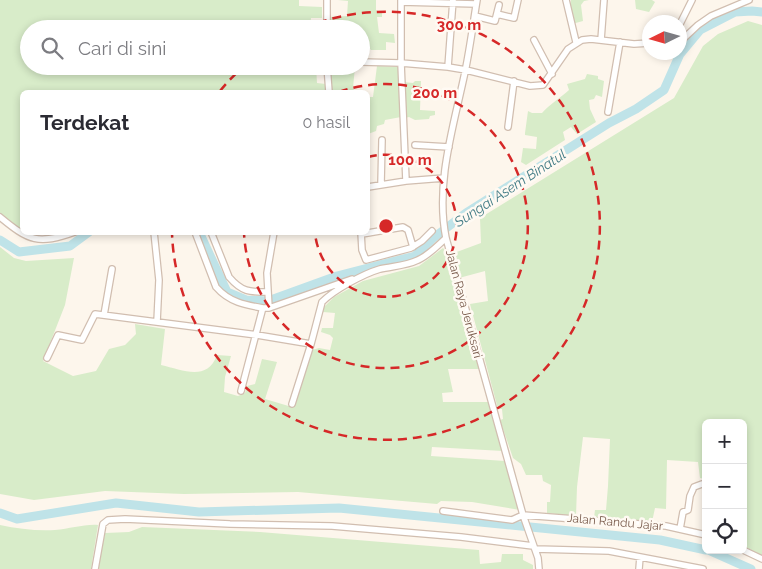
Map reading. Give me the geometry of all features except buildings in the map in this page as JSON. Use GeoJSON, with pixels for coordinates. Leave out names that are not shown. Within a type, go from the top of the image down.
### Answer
{"type":"FeatureCollection","features":[{"type":"Feature","properties":{"kind":"street"},"geometry":{"type":"LineString","coordinates":[[327,0],[327,20]]}},
{"type":"Feature","properties":{"kind":"street"},"geometry":{"type":"LineString","coordinates":[[497,14],[514,18],[518,0]]}},
{"type":"Feature","properties":{"kind":"street"},"geometry":{"type":"LineString","coordinates":[[566,0],[576,42]]}},
{"type":"Feature","properties":{"kind":"street"},"geometry":{"type":"LineString","coordinates":[[601,40],[604,0]]}},
{"type":"Feature","properties":{"kind":"street"},"geometry":{"type":"LineString","coordinates":[[684,15],[692,0]]}},
{"type":"Feature","properties":{"kind":"street"},"geometry":{"type":"LineString","coordinates":[[687,35],[711,16],[749,0]]}},
{"type":"Feature","properties":{"kind":"street"},"geometry":{"type":"LineString","coordinates":[[406,181],[400,63],[401,1],[476,2]]}},
{"type":"Feature","properties":{"kind":"street"},"geometry":{"type":"LineString","coordinates":[[448,67],[452,2]]}},
{"type":"Feature","properties":{"kind":"street","name":"Jalan Raya Jeruksari"},"geometry":{"type":"LineString","coordinates":[[476,2],[466,70],[444,178],[443,222],[445,237],[539,569]]}},
{"type":"Feature","properties":{"kind":"street"},"geometry":{"type":"LineString","coordinates":[[475,16],[495,20],[499,5]]}},
{"type":"Feature","properties":{"kind":"street"},"geometry":{"type":"LineString","coordinates":[[370,62],[448,67],[530,86],[540,86],[547,81],[568,49],[576,42],[586,39],[642,43]]}},
{"type":"Feature","properties":{"kind":"street"},"geometry":{"type":"LineString","coordinates":[[534,40],[552,74]]}},
{"type":"Feature","properties":{"kind":"street"},"geometry":{"type":"LineString","coordinates":[[608,112],[620,42]]}},
{"type":"Feature","properties":{"kind":"street"},"geometry":{"type":"LineString","coordinates":[[327,75],[328,90]]}},
{"type":"Feature","properties":{"kind":"street"},"geometry":{"type":"LineString","coordinates":[[508,127],[514,81]]}},
{"type":"Feature","properties":{"kind":"street"},"geometry":{"type":"LineString","coordinates":[[381,184],[382,140]]}},
{"type":"Feature","properties":{"kind":"street"},"geometry":{"type":"LineString","coordinates":[[416,145],[449,147]]}},
{"type":"Feature","properties":{"kind":"street"},"geometry":{"type":"LineString","coordinates":[[370,187],[444,178]]}},
{"type":"Feature","properties":{"kind":"street"},"geometry":{"type":"LineString","coordinates":[[0,217],[20,234]]}},
{"type":"Feature","properties":{"kind":"street"},"geometry":{"type":"LineString","coordinates":[[370,232],[403,227],[408,230],[413,247]]}},
{"type":"Feature","properties":{"kind":"street"},"geometry":{"type":"LineString","coordinates":[[362,235],[362,250],[366,260],[413,247],[432,231]]}},
{"type":"Feature","properties":{"kind":"street"},"geometry":{"type":"LineString","coordinates":[[22,235],[32,239],[53,238],[64,235]]}},
{"type":"Feature","properties":{"kind":"street"},"geometry":{"type":"LineString","coordinates":[[154,235],[159,280],[157,322]]}},
{"type":"Feature","properties":{"kind":"street"},"geometry":{"type":"LineString","coordinates":[[195,235],[216,287],[220,292],[227,298],[240,304],[267,307],[379,269],[402,265],[419,259],[428,254],[445,237]]}},
{"type":"Feature","properties":{"kind":"street"},"geometry":{"type":"LineString","coordinates":[[212,235],[229,278],[242,289],[250,292],[268,292]]}},
{"type":"Feature","properties":{"kind":"street"},"geometry":{"type":"LineString","coordinates":[[241,390],[267,307],[267,273],[273,235]]}},
{"type":"Feature","properties":{"kind":"street"},"geometry":{"type":"LineString","coordinates":[[104,315],[112,269]]}},
{"type":"Feature","properties":{"kind":"street"},"geometry":{"type":"LineString","coordinates":[[292,404],[322,302],[356,278]]}},
{"type":"Feature","properties":{"kind":"street"},"geometry":{"type":"LineString","coordinates":[[48,358],[58,335],[82,340],[94,315],[257,335],[310,344]]}},
{"type":"Feature","properties":{"kind":"street"},"geometry":{"type":"LineString","coordinates":[[680,526],[683,512],[688,510],[694,486],[702,484]]}},
{"type":"Feature","properties":{"kind":"street","name":"Jalan Randu Jajar"},"geometry":{"type":"LineString","coordinates":[[443,511],[512,520],[524,516],[680,526],[702,534]]}},
{"type":"Feature","properties":{"kind":"street"},"geometry":{"type":"LineString","coordinates":[[96,569],[103,524],[108,520],[125,519],[207,524],[332,526],[461,536],[533,546],[610,551],[677,566],[703,569]]}},
{"type":"Feature","properties":{"kind":"street"},"geometry":{"type":"LineString","coordinates":[[747,552],[762,559]]}},
{"type":"Feature","properties":{"kind":"street"},"geometry":{"type":"LineString","coordinates":[[639,569],[640,557]]}},
{"type":"Feature","properties":{"kind":"green space"},"geometry":{"type":"Polygon","coordinates":[[[0,0],[299,0],[299,6],[322,7],[322,18],[311,18],[311,20],[20,20],[20,75],[317,75],[317,83],[326,84],[326,90],[20,90],[20,230],[0,214],[0,0]]]}},
{"type":"Feature","properties":{"kind":"green space"},"geometry":{"type":"Polygon","coordinates":[[[338,0],[376,0],[376,10],[382,13],[382,17],[377,17],[379,33],[394,34],[395,43],[386,42],[386,50],[371,50],[370,20],[330,20],[330,17],[347,16],[348,1],[338,0]]]}},
{"type":"Feature","properties":{"kind":"green space"},"geometry":{"type":"Polygon","coordinates":[[[571,0],[589,0],[584,1],[581,5],[583,21],[572,24],[571,0]]]}},
{"type":"Feature","properties":{"kind":"green space"},"geometry":{"type":"Polygon","coordinates":[[[635,0],[652,0],[655,2],[649,12],[636,9],[635,0]]]}},
{"type":"Feature","properties":{"kind":"green space"},"geometry":{"type":"Polygon","coordinates":[[[748,21],[762,25],[762,555],[747,548],[747,419],[702,419],[702,478],[700,478],[698,462],[667,460],[666,509],[655,508],[652,522],[594,518],[595,510],[606,510],[610,439],[583,437],[577,487],[576,516],[547,513],[547,502],[550,502],[551,485],[543,481],[542,475],[526,475],[521,464],[513,458],[500,420],[503,419],[502,409],[498,409],[470,304],[488,301],[485,271],[459,278],[454,253],[481,243],[480,218],[674,98],[703,46],[718,34],[748,21]]]}},
{"type":"Feature","properties":{"kind":"green space"},"geometry":{"type":"Polygon","coordinates":[[[377,66],[398,67],[401,117],[385,120],[384,124],[377,126],[376,131],[370,133],[370,97],[373,97],[377,66]]]}},
{"type":"Feature","properties":{"kind":"green space"},"geometry":{"type":"Polygon","coordinates":[[[587,74],[598,76],[598,79],[604,81],[602,97],[596,95],[594,99],[589,100],[590,109],[596,122],[577,134],[571,127],[563,132],[565,140],[526,165],[521,162],[523,148],[536,149],[537,137],[525,135],[528,111],[542,113],[569,90],[567,84],[585,79],[587,74]]]}},
{"type":"Feature","properties":{"kind":"green space"},"geometry":{"type":"Polygon","coordinates":[[[330,75],[354,75],[354,90],[330,90],[330,75]]]}},
{"type":"Feature","properties":{"kind":"green space"},"geometry":{"type":"Polygon","coordinates":[[[421,81],[420,110],[435,111],[435,115],[430,116],[429,119],[415,120],[409,117],[405,118],[403,82],[413,83],[421,81]]]}},
{"type":"Feature","properties":{"kind":"green space"},"geometry":{"type":"Polygon","coordinates":[[[0,247],[14,258],[26,261],[74,258],[65,305],[43,361],[73,376],[96,371],[109,349],[125,345],[136,334],[135,324],[165,329],[161,365],[186,371],[201,371],[207,369],[213,363],[217,355],[231,356],[225,377],[224,392],[238,396],[245,393],[247,386],[255,384],[262,359],[277,362],[265,399],[292,407],[312,350],[319,348],[330,350],[333,338],[321,332],[322,328],[333,328],[335,313],[323,312],[324,307],[334,297],[363,281],[419,266],[443,248],[447,253],[479,369],[448,369],[453,392],[442,393],[443,402],[489,402],[503,451],[432,447],[431,456],[505,461],[520,510],[472,502],[441,501],[437,504],[298,492],[184,494],[105,491],[34,500],[0,494],[0,247]]]}},
{"type":"Feature","properties":{"kind":"green space"},"geometry":{"type":"Polygon","coordinates":[[[0,525],[14,528],[48,530],[98,525],[91,569],[0,569],[0,525]]]}},
{"type":"Feature","properties":{"kind":"green space"},"geometry":{"type":"Polygon","coordinates":[[[142,527],[260,532],[479,550],[480,564],[501,562],[502,554],[523,554],[523,560],[533,565],[533,569],[98,569],[105,533],[129,532],[142,527]]]}},
{"type":"Feature","properties":{"kind":"waterway","name":"Sungai Asem Binatul"},"geometry":{"type":"LineString","coordinates":[[200,235],[227,292],[246,300],[268,301],[337,276],[415,256],[432,239],[466,213],[664,90],[680,54],[700,30],[735,12],[762,12]]}},
{"type":"Feature","properties":{"kind":"waterway","name":"Sungai Asem Binatul"},"geometry":{"type":"LineString","coordinates":[[0,240],[19,252],[70,246],[85,235]]}},
{"type":"Feature","properties":{"kind":"waterway"},"geometry":{"type":"LineString","coordinates":[[0,513],[17,519],[116,503],[199,512],[339,508],[660,540],[702,549]]}},
{"type":"Feature","properties":{"kind":"waterway"},"geometry":{"type":"LineString","coordinates":[[717,554],[751,569]]}}]}
